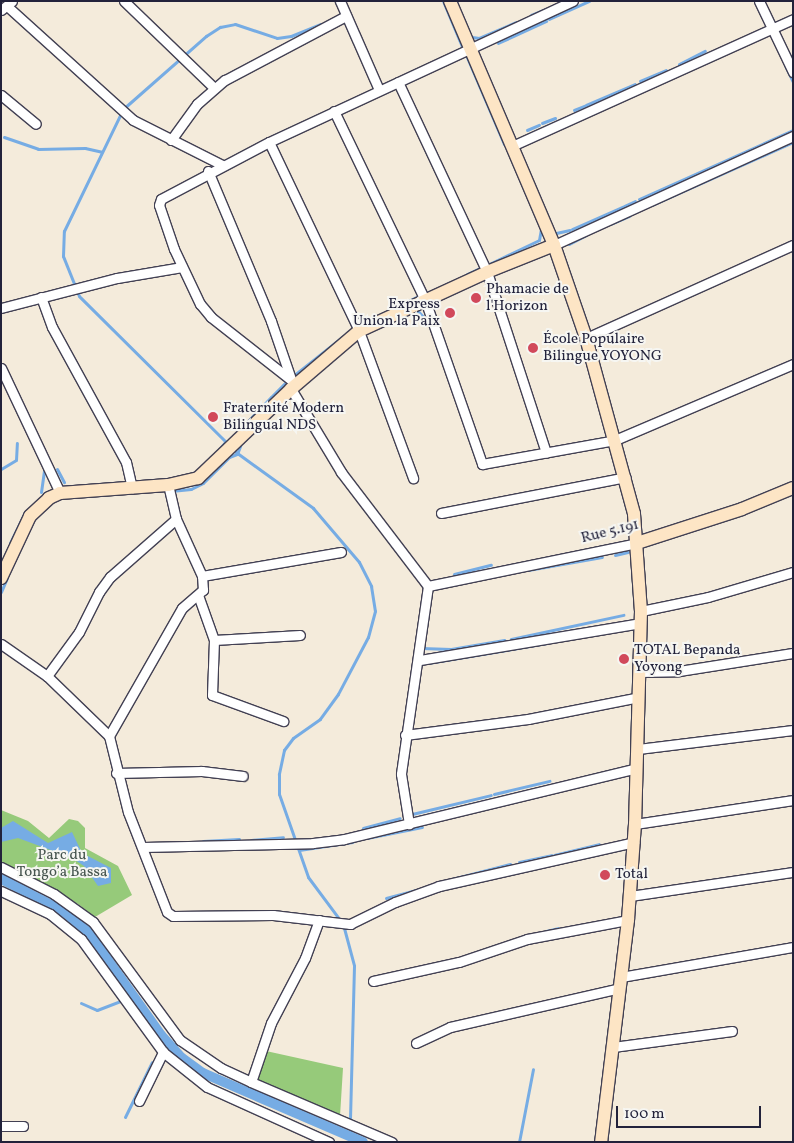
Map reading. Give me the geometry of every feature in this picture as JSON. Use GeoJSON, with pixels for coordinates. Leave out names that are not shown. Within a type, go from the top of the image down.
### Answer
{"type":"FeatureCollection","features":[{"type":"Feature","properties":{"kind":"main road"},"geometry":{"type":"LineString","coordinates":[[450,1],[554,245],[586,338],[626,478],[637,543],[641,617],[634,842],[628,920],[601,1142]]}},
{"type":"Feature","properties":{"kind":"main road"},"geometry":{"type":"LineString","coordinates":[[1,578],[30,516],[39,506],[60,493],[168,485],[198,478],[292,386],[359,331],[486,272],[554,245]]}},
{"type":"Feature","properties":{"kind":"main road","name":"Rue 5.191"},"geometry":{"type":"LineString","coordinates":[[637,543],[742,509],[793,488]]}},
{"type":"Feature","properties":{"kind":"street"},"geometry":{"type":"LineString","coordinates":[[124,1],[214,88]]}},
{"type":"Feature","properties":{"kind":"street"},"geometry":{"type":"LineString","coordinates":[[340,1],[379,90]]}},
{"type":"Feature","properties":{"kind":"street"},"geometry":{"type":"LineString","coordinates":[[292,386],[212,317],[200,304],[182,267],[159,205],[161,198],[269,142],[573,1]]}},
{"type":"Feature","properties":{"kind":"street"},"geometry":{"type":"LineString","coordinates":[[759,1],[793,72]]}},
{"type":"Feature","properties":{"kind":"street"},"geometry":{"type":"LineString","coordinates":[[7,6],[133,120],[222,165]]}},
{"type":"Feature","properties":{"kind":"street"},"geometry":{"type":"LineString","coordinates":[[171,140],[197,104],[214,88],[282,47],[346,16]]}},
{"type":"Feature","properties":{"kind":"street"},"geometry":{"type":"LineString","coordinates":[[512,146],[793,19]]}},
{"type":"Feature","properties":{"kind":"street"},"geometry":{"type":"LineString","coordinates":[[398,82],[486,272],[546,453]]}},
{"type":"Feature","properties":{"kind":"street"},"geometry":{"type":"LineString","coordinates":[[1,95],[36,124]]}},
{"type":"Feature","properties":{"kind":"street"},"geometry":{"type":"LineString","coordinates":[[334,111],[425,300],[482,464],[615,440],[793,364]]}},
{"type":"Feature","properties":{"kind":"street"},"geometry":{"type":"LineString","coordinates":[[554,245],[793,136]]}},
{"type":"Feature","properties":{"kind":"street"},"geometry":{"type":"LineString","coordinates":[[269,142],[359,331],[413,478]]}},
{"type":"Feature","properties":{"kind":"street"},"geometry":{"type":"LineString","coordinates":[[208,172],[251,270],[292,386],[341,472],[428,586],[420,660],[404,735],[401,783],[409,824]]}},
{"type":"Feature","properties":{"kind":"street"},"geometry":{"type":"LineString","coordinates":[[586,338],[793,245]]}},
{"type":"Feature","properties":{"kind":"street"},"geometry":{"type":"LineString","coordinates":[[1,308],[117,278],[182,267]]}},
{"type":"Feature","properties":{"kind":"street"},"geometry":{"type":"LineString","coordinates":[[40,297],[52,327],[126,462],[132,488]]}},
{"type":"Feature","properties":{"kind":"street"},"geometry":{"type":"LineString","coordinates":[[1,368],[60,493]]}},
{"type":"Feature","properties":{"kind":"street"},"geometry":{"type":"LineString","coordinates":[[440,513],[626,478]]}},
{"type":"Feature","properties":{"kind":"street"},"geometry":{"type":"LineString","coordinates":[[109,736],[182,608],[203,590],[202,576],[176,519],[168,485]]}},
{"type":"Feature","properties":{"kind":"street"},"geometry":{"type":"LineString","coordinates":[[47,676],[79,632],[98,592],[110,577],[176,519]]}},
{"type":"Feature","properties":{"kind":"street","name":"Rue 5.191"},"geometry":{"type":"LineString","coordinates":[[428,586],[637,543]]}},
{"type":"Feature","properties":{"kind":"street"},"geometry":{"type":"LineString","coordinates":[[202,576],[341,552]]}},
{"type":"Feature","properties":{"kind":"street"},"geometry":{"type":"LineString","coordinates":[[420,660],[641,617],[793,572]]}},
{"type":"Feature","properties":{"kind":"street"},"geometry":{"type":"LineString","coordinates":[[198,595],[214,640],[212,695],[283,721]]}},
{"type":"Feature","properties":{"kind":"street"},"geometry":{"type":"LineString","coordinates":[[214,640],[300,635]]}},
{"type":"Feature","properties":{"kind":"street"},"geometry":{"type":"LineString","coordinates":[[1,644],[47,676],[109,736],[116,773],[167,912],[172,916],[273,915],[350,924],[395,902],[439,886],[634,842]]}},
{"type":"Feature","properties":{"kind":"street"},"geometry":{"type":"LineString","coordinates":[[640,672],[679,670],[793,653]]}},
{"type":"Feature","properties":{"kind":"street"},"geometry":{"type":"LineString","coordinates":[[404,735],[528,719],[639,697]]}},
{"type":"Feature","properties":{"kind":"street"},"geometry":{"type":"LineString","coordinates":[[638,749],[793,730]]}},
{"type":"Feature","properties":{"kind":"street"},"geometry":{"type":"LineString","coordinates":[[143,847],[313,844],[409,824],[524,793],[637,768]]}},
{"type":"Feature","properties":{"kind":"street"},"geometry":{"type":"LineString","coordinates":[[116,773],[202,771],[243,776]]}},
{"type":"Feature","properties":{"kind":"street"},"geometry":{"type":"LineString","coordinates":[[635,824],[793,800]]}},
{"type":"Feature","properties":{"kind":"street"},"geometry":{"type":"LineString","coordinates":[[1,867],[54,894],[93,922],[180,1040],[221,1068],[392,1142]]}},
{"type":"Feature","properties":{"kind":"street"},"geometry":{"type":"LineString","coordinates":[[630,896],[793,872]]}},
{"type":"Feature","properties":{"kind":"street"},"geometry":{"type":"LineString","coordinates":[[1,891],[50,914],[81,938],[163,1052],[207,1087],[329,1142]]}},
{"type":"Feature","properties":{"kind":"street"},"geometry":{"type":"LineString","coordinates":[[251,1082],[271,1023],[305,958],[319,920]]}},
{"type":"Feature","properties":{"kind":"street"},"geometry":{"type":"LineString","coordinates":[[373,981],[459,962],[527,939],[628,920]]}},
{"type":"Feature","properties":{"kind":"street"},"geometry":{"type":"LineString","coordinates":[[416,1043],[450,1027],[620,982],[793,948]]}},
{"type":"Feature","properties":{"kind":"street"},"geometry":{"type":"LineString","coordinates":[[613,1046],[732,1031]]}},
{"type":"Feature","properties":{"kind":"street"},"geometry":{"type":"LineString","coordinates":[[139,1102],[163,1052]]}},
{"type":"Feature","properties":{"kind":"street"},"geometry":{"type":"LineString","coordinates":[[1,1126],[23,1126]]}},
{"type":"Feature","properties":{"kind":"green space","name":"Parc du Tongo’a Bassa"},"geometry":{"type":"Polygon","coordinates":[[[1,810],[28,821],[49,838],[69,819],[78,821],[85,828],[85,848],[118,866],[132,895],[95,917],[78,904],[1,864],[1,810]]]}},
{"type":"Feature","properties":{"kind":"green space"},"geometry":{"type":"Polygon","coordinates":[[[266,1051],[343,1068],[340,1116],[255,1081],[266,1051]]]}},
{"type":"Feature","properties":{"kind":"water"},"geometry":{"type":"Polygon","coordinates":[[[13,821],[48,843],[72,832],[82,853],[111,868],[111,883],[98,886],[84,866],[72,858],[18,838],[1,842],[1,828],[13,821]]]}},
{"type":"Feature","properties":{"kind":"waterway"},"geometry":{"type":"LineString","coordinates":[[443,1],[463,49]]}},
{"type":"Feature","properties":{"kind":"waterway"},"geometry":{"type":"LineString","coordinates":[[549,19],[589,1]]}},
{"type":"Feature","properties":{"kind":"waterway"},"geometry":{"type":"LineString","coordinates":[[531,15],[546,9]]}},
{"type":"Feature","properties":{"kind":"waterway"},"geometry":{"type":"LineString","coordinates":[[498,43],[546,21]]}},
{"type":"Feature","properties":{"kind":"waterway"},"geometry":{"type":"LineString","coordinates":[[472,37],[479,38],[516,22]]}},
{"type":"Feature","properties":{"kind":"waterway"},"geometry":{"type":"LineString","coordinates":[[229,445],[79,296],[63,256],[64,231],[123,109],[206,36],[220,27],[235,24],[277,38],[291,36],[321,24]]}},
{"type":"Feature","properties":{"kind":"waterway"},"geometry":{"type":"LineString","coordinates":[[679,64],[705,51]]}},
{"type":"Feature","properties":{"kind":"waterway"},"geometry":{"type":"LineString","coordinates":[[466,55],[504,144]]}},
{"type":"Feature","properties":{"kind":"waterway"},"geometry":{"type":"LineString","coordinates":[[785,65],[793,82]]}},
{"type":"Feature","properties":{"kind":"waterway"},"geometry":{"type":"LineString","coordinates":[[640,81],[666,70]]}},
{"type":"Feature","properties":{"kind":"waterway"},"geometry":{"type":"LineString","coordinates":[[586,105],[635,84]]}},
{"type":"Feature","properties":{"kind":"waterway"},"geometry":{"type":"LineString","coordinates":[[574,110],[584,106]]}},
{"type":"Feature","properties":{"kind":"waterway"},"geometry":{"type":"LineString","coordinates":[[542,123],[555,118]]}},
{"type":"Feature","properties":{"kind":"waterway"},"geometry":{"type":"LineString","coordinates":[[527,130],[539,125]]}},
{"type":"Feature","properties":{"kind":"waterway"},"geometry":{"type":"LineString","coordinates":[[639,199],[793,130]]}},
{"type":"Feature","properties":{"kind":"waterway"},"geometry":{"type":"LineString","coordinates":[[4,137],[38,149],[85,148],[102,152]]}},
{"type":"Feature","properties":{"kind":"waterway"},"geometry":{"type":"LineString","coordinates":[[652,205],[793,142]]}},
{"type":"Feature","properties":{"kind":"waterway"},"geometry":{"type":"LineString","coordinates":[[624,206],[635,201]]}},
{"type":"Feature","properties":{"kind":"waterway"},"geometry":{"type":"LineString","coordinates":[[572,229],[622,207]]}},
{"type":"Feature","properties":{"kind":"waterway"},"geometry":{"type":"LineString","coordinates":[[610,224],[629,216]]}},
{"type":"Feature","properties":{"kind":"waterway"},"geometry":{"type":"LineString","coordinates":[[489,264],[539,240],[541,229]]}},
{"type":"Feature","properties":{"kind":"waterway"},"geometry":{"type":"LineString","coordinates":[[556,233],[570,230]]}},
{"type":"Feature","properties":{"kind":"waterway"},"geometry":{"type":"LineString","coordinates":[[569,244],[586,235]]}},
{"type":"Feature","properties":{"kind":"waterway"},"geometry":{"type":"LineString","coordinates":[[467,274],[482,267]]}},
{"type":"Feature","properties":{"kind":"waterway"},"geometry":{"type":"LineString","coordinates":[[390,310],[419,296]]}},
{"type":"Feature","properties":{"kind":"waterway"},"geometry":{"type":"LineString","coordinates":[[417,310],[425,319]]}},
{"type":"Feature","properties":{"kind":"waterway"},"geometry":{"type":"LineString","coordinates":[[293,376],[346,334]]}},
{"type":"Feature","properties":{"kind":"waterway"},"geometry":{"type":"LineString","coordinates":[[271,397],[286,382]]}},
{"type":"Feature","properties":{"kind":"waterway"},"geometry":{"type":"LineString","coordinates":[[241,428],[271,397]]}},
{"type":"Feature","properties":{"kind":"waterway"},"geometry":{"type":"LineString","coordinates":[[217,452],[225,442]]}},
{"type":"Feature","properties":{"kind":"waterway"},"geometry":{"type":"LineString","coordinates":[[1,469],[16,460],[17,443]]}},
{"type":"Feature","properties":{"kind":"waterway"},"geometry":{"type":"LineString","coordinates":[[171,491],[191,489],[203,483],[229,457],[237,454],[240,446]]}},
{"type":"Feature","properties":{"kind":"waterway"},"geometry":{"type":"LineString","coordinates":[[233,450],[313,508],[359,562],[371,586],[375,611],[368,637],[338,694],[320,719],[293,738],[284,750],[279,774],[279,794],[308,877],[340,920]]}},
{"type":"Feature","properties":{"kind":"waterway"},"geometry":{"type":"LineString","coordinates":[[57,469],[64,482]]}},
{"type":"Feature","properties":{"kind":"waterway"},"geometry":{"type":"LineString","coordinates":[[41,492],[44,470]]}},
{"type":"Feature","properties":{"kind":"waterway"},"geometry":{"type":"LineString","coordinates":[[10,543],[25,512]]}},
{"type":"Feature","properties":{"kind":"waterway"},"geometry":{"type":"LineString","coordinates":[[615,555],[628,552]]}},
{"type":"Feature","properties":{"kind":"waterway"},"geometry":{"type":"LineString","coordinates":[[528,570],[602,557]]}},
{"type":"Feature","properties":{"kind":"waterway"},"geometry":{"type":"LineString","coordinates":[[454,574],[491,565]]}},
{"type":"Feature","properties":{"kind":"waterway"},"geometry":{"type":"LineString","coordinates":[[1,592],[7,578]]}},
{"type":"Feature","properties":{"kind":"waterway"},"geometry":{"type":"LineString","coordinates":[[511,639],[623,615]]}},
{"type":"Feature","properties":{"kind":"waterway"},"geometry":{"type":"LineString","coordinates":[[421,648],[451,649],[504,640]]}},
{"type":"Feature","properties":{"kind":"waterway"},"geometry":{"type":"LineString","coordinates":[[428,663],[548,643]]}},
{"type":"Feature","properties":{"kind":"waterway"},"geometry":{"type":"LineString","coordinates":[[494,794],[549,781]]}},
{"type":"Feature","properties":{"kind":"waterway"},"geometry":{"type":"LineString","coordinates":[[412,814],[491,795]]}},
{"type":"Feature","properties":{"kind":"waterway"},"geometry":{"type":"LineString","coordinates":[[363,828],[400,818]]}},
{"type":"Feature","properties":{"kind":"waterway"},"geometry":{"type":"LineString","coordinates":[[367,838],[422,827]]}},
{"type":"Feature","properties":{"kind":"waterway"},"geometry":{"type":"LineString","coordinates":[[251,840],[283,837]]}},
{"type":"Feature","properties":{"kind":"waterway"},"geometry":{"type":"LineString","coordinates":[[203,841],[239,839]]}},
{"type":"Feature","properties":{"kind":"waterway"},"geometry":{"type":"LineString","coordinates":[[299,850],[352,842]]}},
{"type":"Feature","properties":{"kind":"waterway"},"geometry":{"type":"LineString","coordinates":[[554,855],[599,844]]}},
{"type":"Feature","properties":{"kind":"waterway"},"geometry":{"type":"LineString","coordinates":[[519,862],[551,855]]}},
{"type":"Feature","properties":{"kind":"waterway"},"geometry":{"type":"LineString","coordinates":[[452,879],[510,864]]}},
{"type":"Feature","properties":{"kind":"waterway"},"geometry":{"type":"LineString","coordinates":[[1,879],[63,911],[88,932],[161,1035],[182,1058],[203,1073],[363,1142]]}},
{"type":"Feature","properties":{"kind":"waterway"},"geometry":{"type":"LineString","coordinates":[[386,898],[419,889]]}},
{"type":"Feature","properties":{"kind":"waterway"},"geometry":{"type":"LineString","coordinates":[[344,928],[354,966],[350,1118]]}},
{"type":"Feature","properties":{"kind":"waterway"},"geometry":{"type":"LineString","coordinates":[[546,931],[558,928]]}},
{"type":"Feature","properties":{"kind":"waterway"},"geometry":{"type":"LineString","coordinates":[[81,1003],[97,1010],[134,996]]}},
{"type":"Feature","properties":{"kind":"waterway"},"geometry":{"type":"LineString","coordinates":[[125,1117],[152,1062]]}},
{"type":"Feature","properties":{"kind":"waterway"},"geometry":{"type":"LineString","coordinates":[[519,1142],[533,1069]]}},
{"type":"Feature","properties":{"kind":"waterway"},"geometry":{"type":"LineString","coordinates":[[350,1131],[350,1136]]}},
{"type":"Feature","properties":{"kind":"place","name":"Phamacie de l'Horizon"},"geometry":{"type":"Point","coordinates":[476,298]}},
{"type":"Feature","properties":{"kind":"place","name":"Express Union la Paix"},"geometry":{"type":"Point","coordinates":[450,313]}},
{"type":"Feature","properties":{"kind":"place","name":"École Populaire Bilingue YOYONG"},"geometry":{"type":"Point","coordinates":[533,348]}},
{"type":"Feature","properties":{"kind":"place","name":"Fraternité Modern Bilingual NDS"},"geometry":{"type":"Point","coordinates":[213,417]}},
{"type":"Feature","properties":{"kind":"place","name":"TOTAL Bepanda Yoyong"},"geometry":{"type":"Point","coordinates":[624,659]}},
{"type":"Feature","properties":{"kind":"place","name":"Total"},"geometry":{"type":"Point","coordinates":[605,875]}}]}
